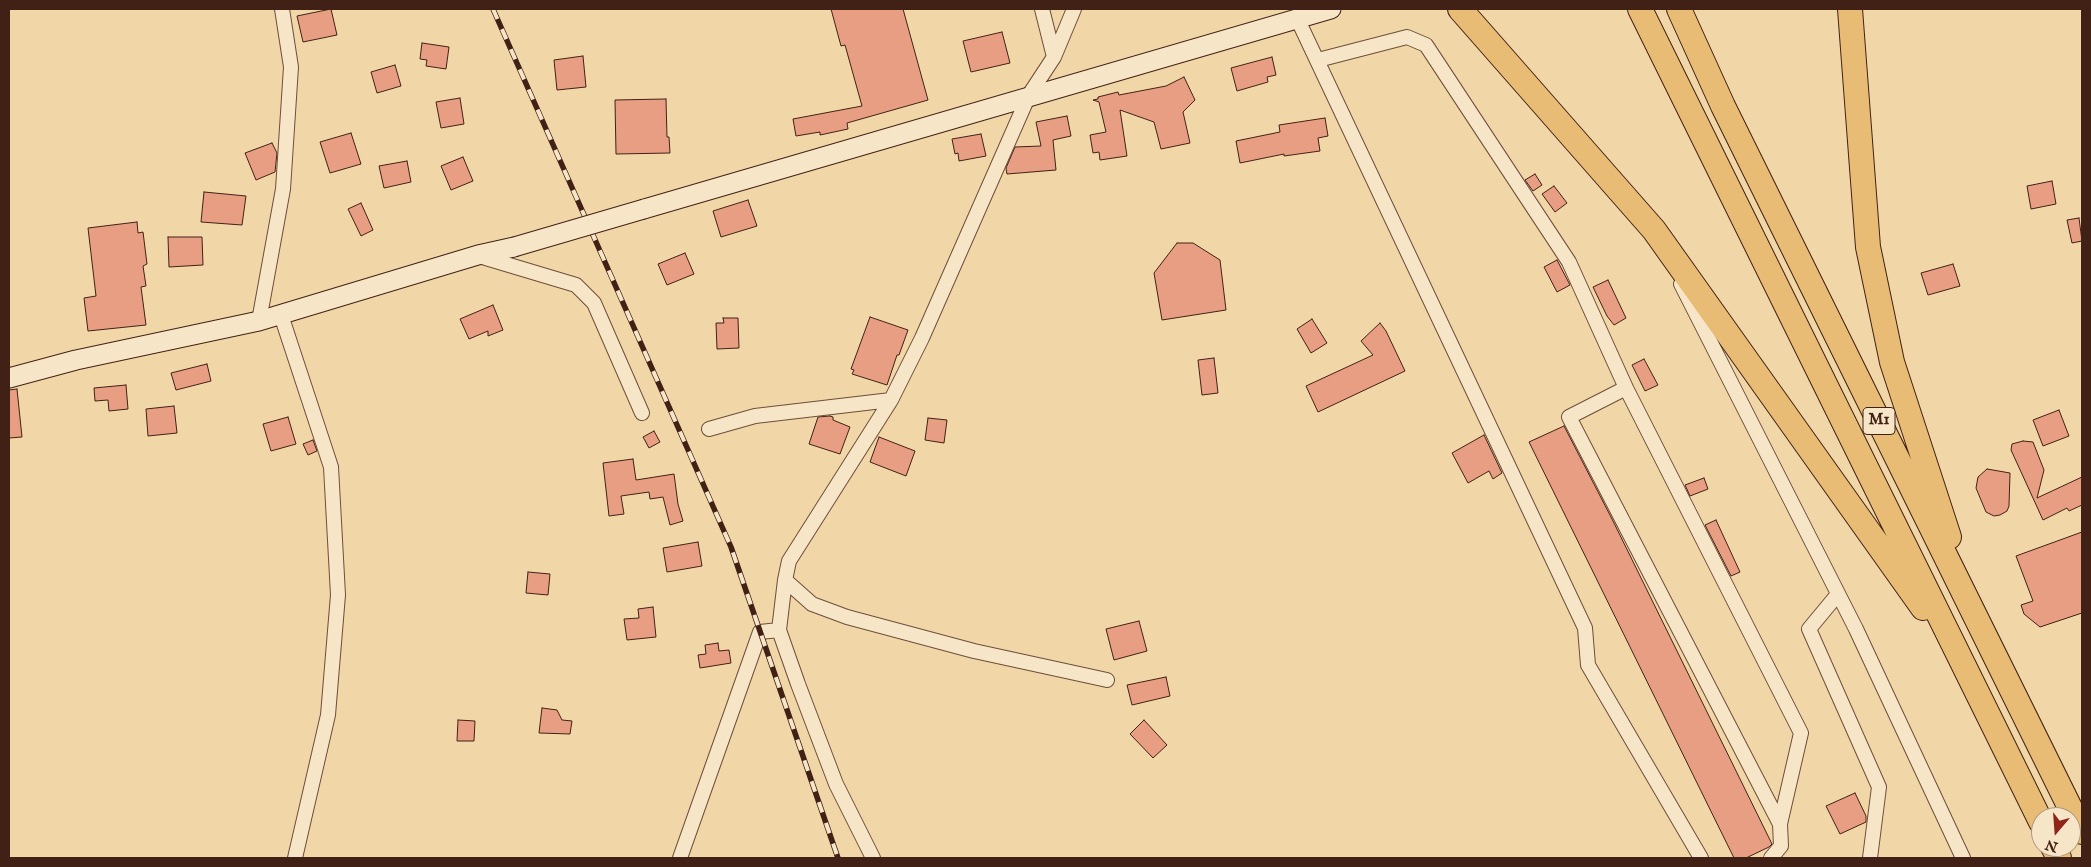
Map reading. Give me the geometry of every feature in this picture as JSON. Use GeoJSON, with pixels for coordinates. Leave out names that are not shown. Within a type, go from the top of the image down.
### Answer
{"type":"FeatureCollection","features":[{"type":"Feature","properties":{"kind":"highway"},"geometry":{"type":"LineString","coordinates":[[1460,9],[1654,230],[1967,669]]}},
{"type":"Feature","properties":{"kind":"highway","name":"M1"},"geometry":{"type":"LineString","coordinates":[[1640,9],[2034,807]]}},
{"type":"Feature","properties":{"kind":"highway","name":"M1"},"geometry":{"type":"LineString","coordinates":[[1679,9],[1722,106],[2082,832]]}},
{"type":"Feature","properties":{"kind":"highway"},"geometry":{"type":"LineString","coordinates":[[1850,9],[1868,247],[1892,362],[1976,617]]}},
{"type":"Feature","properties":{"kind":"main road"},"geometry":{"type":"LineString","coordinates":[[9,378],[76,360],[259,321],[1029,95],[1330,9]]}},
{"type":"Feature","properties":{"kind":"street"},"geometry":{"type":"LineString","coordinates":[[259,321],[284,179],[291,67],[282,9]]}},
{"type":"Feature","properties":{"kind":"street"},"geometry":{"type":"LineString","coordinates":[[1042,9],[1054,57]]}},
{"type":"Feature","properties":{"kind":"street"},"geometry":{"type":"LineString","coordinates":[[873,858],[836,784],[779,630],[789,561],[891,400],[922,338],[1029,95],[1054,57],[1074,9]]}},
{"type":"Feature","properties":{"kind":"street"},"geometry":{"type":"LineString","coordinates":[[1297,18],[1585,628],[1588,665],[1701,858]]}},
{"type":"Feature","properties":{"kind":"street"},"geometry":{"type":"LineString","coordinates":[[1318,60],[1407,37],[1426,45],[1569,262],[1626,388],[1801,733],[1780,824],[1781,846],[1771,858]]}},
{"type":"Feature","properties":{"kind":"street"},"geometry":{"type":"LineString","coordinates":[[1654,230],[1838,594],[1963,858]]}},
{"type":"Feature","properties":{"kind":"street"},"geometry":{"type":"LineString","coordinates":[[478,256],[576,285],[594,303],[642,413]]}},
{"type":"Feature","properties":{"kind":"street"},"geometry":{"type":"LineString","coordinates":[[281,314],[331,467],[338,595],[328,715],[295,858]]}},
{"type":"Feature","properties":{"kind":"street"},"geometry":{"type":"LineString","coordinates":[[1626,388],[1569,417],[1780,824]]}},
{"type":"Feature","properties":{"kind":"street"},"geometry":{"type":"LineString","coordinates":[[709,429],[756,416],[891,400]]}},
{"type":"Feature","properties":{"kind":"street"},"geometry":{"type":"LineString","coordinates":[[785,580],[812,604],[847,617],[974,652],[1107,680]]}},
{"type":"Feature","properties":{"kind":"street"},"geometry":{"type":"LineString","coordinates":[[1838,594],[1809,630],[1879,787],[1870,858]]}},
{"type":"Feature","properties":{"kind":"street"},"geometry":{"type":"LineString","coordinates":[[680,858],[760,632],[779,630]]}},
{"type":"Feature","properties":{"kind":"building"},"geometry":{"type":"Polygon","coordinates":[[[331,9],[337,35],[303,42],[297,16],[331,9]]]}},
{"type":"Feature","properties":{"kind":"building"},"geometry":{"type":"Polygon","coordinates":[[[831,9],[903,9],[928,100],[847,123],[848,129],[820,135],[820,132],[796,136],[793,119],[862,106],[845,45],[841,46],[831,9]]]}},
{"type":"Feature","properties":{"kind":"building"},"geometry":{"type":"Polygon","coordinates":[[[1002,32],[1010,63],[971,72],[963,41],[1002,32]]]}},
{"type":"Feature","properties":{"kind":"building"},"geometry":{"type":"Polygon","coordinates":[[[422,43],[449,47],[446,69],[426,66],[427,60],[420,59],[422,43]]]}},
{"type":"Feature","properties":{"kind":"building"},"geometry":{"type":"Polygon","coordinates":[[[583,56],[586,87],[557,90],[554,60],[583,56]]]}},
{"type":"Feature","properties":{"kind":"building"},"geometry":{"type":"Polygon","coordinates":[[[1272,57],[1276,75],[1267,77],[1268,82],[1237,91],[1231,68],[1272,57]]]}},
{"type":"Feature","properties":{"kind":"building"},"geometry":{"type":"Polygon","coordinates":[[[395,65],[401,86],[377,93],[371,72],[395,65]]]}},
{"type":"Feature","properties":{"kind":"building"},"geometry":{"type":"Polygon","coordinates":[[[1184,77],[1195,100],[1183,112],[1190,143],[1161,149],[1154,122],[1120,110],[1127,156],[1100,160],[1099,152],[1093,153],[1090,135],[1106,132],[1099,102],[1093,100],[1118,92],[1119,95],[1166,86],[1184,77]]]}},
{"type":"Feature","properties":{"kind":"building"},"geometry":{"type":"Polygon","coordinates":[[[460,98],[464,124],[441,128],[436,102],[460,98]]]}},
{"type":"Feature","properties":{"kind":"building"},"geometry":{"type":"Polygon","coordinates":[[[666,99],[667,137],[669,137],[670,153],[616,154],[615,100],[666,99]]]}},
{"type":"Feature","properties":{"kind":"building"},"geometry":{"type":"Polygon","coordinates":[[[1067,116],[1071,136],[1053,140],[1056,170],[1007,174],[1006,168],[1015,147],[1041,146],[1036,122],[1067,116]]]}},
{"type":"Feature","properties":{"kind":"building"},"geometry":{"type":"Polygon","coordinates":[[[1325,118],[1328,136],[1318,138],[1320,151],[1284,156],[1284,154],[1240,163],[1236,141],[1280,132],[1279,125],[1325,118]]]}},
{"type":"Feature","properties":{"kind":"building"},"geometry":{"type":"Polygon","coordinates":[[[351,133],[361,164],[330,173],[320,142],[351,133]]]}},
{"type":"Feature","properties":{"kind":"building"},"geometry":{"type":"Polygon","coordinates":[[[981,134],[986,156],[959,161],[958,153],[955,154],[952,139],[981,134]]]}},
{"type":"Feature","properties":{"kind":"building"},"geometry":{"type":"Polygon","coordinates":[[[272,143],[277,153],[275,172],[256,180],[245,153],[272,143]]]}},
{"type":"Feature","properties":{"kind":"building"},"geometry":{"type":"Polygon","coordinates":[[[463,157],[473,181],[451,190],[441,166],[463,157]]]}},
{"type":"Feature","properties":{"kind":"building"},"geometry":{"type":"Polygon","coordinates":[[[407,161],[411,182],[384,188],[379,166],[407,161]]]}},
{"type":"Feature","properties":{"kind":"building"},"geometry":{"type":"Polygon","coordinates":[[[1535,174],[1542,185],[1533,191],[1525,180],[1535,174]]]}},
{"type":"Feature","properties":{"kind":"building"},"geometry":{"type":"Polygon","coordinates":[[[2052,181],[2056,204],[2031,209],[2027,186],[2052,181]]]}},
{"type":"Feature","properties":{"kind":"building"},"geometry":{"type":"Polygon","coordinates":[[[1554,186],[1567,203],[1555,212],[1542,194],[1554,186]]]}},
{"type":"Feature","properties":{"kind":"building"},"geometry":{"type":"Polygon","coordinates":[[[204,192],[246,196],[242,225],[201,222],[204,192]]]}},
{"type":"Feature","properties":{"kind":"building"},"geometry":{"type":"Polygon","coordinates":[[[748,200],[757,226],[721,237],[713,211],[748,200]]]}},
{"type":"Feature","properties":{"kind":"building"},"geometry":{"type":"Polygon","coordinates":[[[361,203],[373,230],[361,236],[348,209],[361,203]]]}},
{"type":"Feature","properties":{"kind":"building"},"geometry":{"type":"Polygon","coordinates":[[[2079,218],[2082,241],[2072,243],[2067,220],[2079,218]]]}},
{"type":"Feature","properties":{"kind":"building"},"geometry":{"type":"Polygon","coordinates":[[[137,222],[138,233],[143,232],[147,264],[143,266],[146,286],[141,287],[146,325],[88,331],[84,298],[96,296],[88,228],[137,222]]]}},
{"type":"Feature","properties":{"kind":"building"},"geometry":{"type":"Polygon","coordinates":[[[168,237],[202,237],[203,265],[169,267],[168,237]]]}},
{"type":"Feature","properties":{"kind":"building"},"geometry":{"type":"Polygon","coordinates":[[[1177,243],[1193,243],[1220,260],[1226,310],[1162,320],[1154,273],[1177,243]]]}},
{"type":"Feature","properties":{"kind":"building"},"geometry":{"type":"Polygon","coordinates":[[[685,253],[694,274],[667,285],[658,264],[685,253]]]}},
{"type":"Feature","properties":{"kind":"building"},"geometry":{"type":"Polygon","coordinates":[[[1557,260],[1570,285],[1557,292],[1544,267],[1557,260]]]}},
{"type":"Feature","properties":{"kind":"building"},"geometry":{"type":"Polygon","coordinates":[[[1953,264],[1960,286],[1928,295],[1921,273],[1953,264]]]}},
{"type":"Feature","properties":{"kind":"building"},"geometry":{"type":"Polygon","coordinates":[[[1608,280],[1626,318],[1614,325],[1607,316],[1593,287],[1608,280]]]}},
{"type":"Feature","properties":{"kind":"building"},"geometry":{"type":"Polygon","coordinates":[[[493,305],[503,330],[488,336],[488,331],[469,339],[460,319],[493,305]]]}},
{"type":"Feature","properties":{"kind":"building"},"geometry":{"type":"Polygon","coordinates":[[[870,317],[908,330],[887,385],[852,374],[854,370],[851,369],[870,317]]]}},
{"type":"Feature","properties":{"kind":"building"},"geometry":{"type":"Polygon","coordinates":[[[723,318],[738,318],[739,348],[717,349],[716,323],[724,323],[723,318]]]}},
{"type":"Feature","properties":{"kind":"building"},"geometry":{"type":"Polygon","coordinates":[[[1312,319],[1327,343],[1311,353],[1297,329],[1312,319]]]}},
{"type":"Feature","properties":{"kind":"building"},"geometry":{"type":"Polygon","coordinates":[[[1380,323],[1386,331],[1405,371],[1318,412],[1306,386],[1373,355],[1361,341],[1380,323]]]}},
{"type":"Feature","properties":{"kind":"building"},"geometry":{"type":"Polygon","coordinates":[[[1214,358],[1218,393],[1202,395],[1198,360],[1214,358]]]}},
{"type":"Feature","properties":{"kind":"building"},"geometry":{"type":"Polygon","coordinates":[[[1644,359],[1658,385],[1645,391],[1632,365],[1644,359]]]}},
{"type":"Feature","properties":{"kind":"building"},"geometry":{"type":"Polygon","coordinates":[[[207,364],[211,381],[176,390],[171,373],[207,364]]]}},
{"type":"Feature","properties":{"kind":"building"},"geometry":{"type":"Polygon","coordinates":[[[126,385],[128,409],[109,411],[108,400],[95,401],[94,388],[126,385]]]}},
{"type":"Feature","properties":{"kind":"building"},"geometry":{"type":"Polygon","coordinates":[[[17,389],[22,437],[9,438],[9,390],[17,389]]]}},
{"type":"Feature","properties":{"kind":"building"},"geometry":{"type":"Polygon","coordinates":[[[174,406],[177,433],[148,436],[146,409],[174,406]]]}},
{"type":"Feature","properties":{"kind":"building"},"geometry":{"type":"Polygon","coordinates":[[[2059,410],[2069,436],[2043,446],[2033,420],[2059,410]]]}},
{"type":"Feature","properties":{"kind":"building"},"geometry":{"type":"Polygon","coordinates":[[[288,417],[296,444],[271,451],[263,424],[288,417]]]}},
{"type":"Feature","properties":{"kind":"building"},"geometry":{"type":"Polygon","coordinates":[[[818,417],[833,417],[833,420],[850,427],[840,454],[809,444],[818,417]]]}},
{"type":"Feature","properties":{"kind":"building"},"geometry":{"type":"Polygon","coordinates":[[[928,418],[947,420],[944,443],[925,440],[928,418]]]}},
{"type":"Feature","properties":{"kind":"building"},"geometry":{"type":"Polygon","coordinates":[[[1564,426],[1612,519],[1772,844],[1746,858],[1734,858],[1529,442],[1564,426]]]}},
{"type":"Feature","properties":{"kind":"building"},"geometry":{"type":"Polygon","coordinates":[[[654,431],[660,442],[649,448],[643,437],[654,431]]]}},
{"type":"Feature","properties":{"kind":"building"},"geometry":{"type":"Polygon","coordinates":[[[1484,435],[1502,473],[1493,479],[1489,471],[1468,483],[1452,453],[1484,435]]]}},
{"type":"Feature","properties":{"kind":"building"},"geometry":{"type":"Polygon","coordinates":[[[879,437],[915,451],[906,476],[870,462],[879,437]]]}},
{"type":"Feature","properties":{"kind":"building"},"geometry":{"type":"Polygon","coordinates":[[[313,440],[317,451],[308,455],[303,444],[313,440]]]}},
{"type":"Feature","properties":{"kind":"building"},"geometry":{"type":"Polygon","coordinates":[[[2023,441],[2033,442],[2044,470],[2037,498],[2082,477],[2082,505],[2069,511],[2067,508],[2043,520],[2011,450],[2012,444],[2023,441]]]}},
{"type":"Feature","properties":{"kind":"building"},"geometry":{"type":"Polygon","coordinates":[[[633,459],[636,480],[674,474],[678,504],[683,521],[670,525],[663,497],[650,499],[649,492],[621,496],[624,514],[609,516],[603,463],[633,459]]]}},
{"type":"Feature","properties":{"kind":"building"},"geometry":{"type":"Polygon","coordinates":[[[1987,469],[2010,473],[2009,506],[2007,511],[2000,515],[1994,516],[1986,512],[1976,488],[1978,477],[1987,469]]]}},
{"type":"Feature","properties":{"kind":"building"},"geometry":{"type":"Polygon","coordinates":[[[1704,478],[1708,489],[1690,496],[1685,485],[1704,478]]]}},
{"type":"Feature","properties":{"kind":"building"},"geometry":{"type":"Polygon","coordinates":[[[1716,520],[1740,572],[1731,576],[1705,525],[1716,520]]]}},
{"type":"Feature","properties":{"kind":"building"},"geometry":{"type":"Polygon","coordinates":[[[2082,532],[2082,613],[2040,627],[2024,614],[2021,605],[2033,601],[2016,556],[2082,532]]]}},
{"type":"Feature","properties":{"kind":"building"},"geometry":{"type":"Polygon","coordinates":[[[698,542],[702,566],[667,572],[663,548],[698,542]]]}},
{"type":"Feature","properties":{"kind":"building"},"geometry":{"type":"Polygon","coordinates":[[[528,572],[550,574],[548,595],[526,593],[528,572]]]}},
{"type":"Feature","properties":{"kind":"building"},"geometry":{"type":"Polygon","coordinates":[[[653,607],[656,637],[627,640],[624,619],[639,618],[638,609],[653,607]]]}},
{"type":"Feature","properties":{"kind":"building"},"geometry":{"type":"Polygon","coordinates":[[[1139,621],[1147,651],[1114,660],[1106,629],[1139,621]]]}},
{"type":"Feature","properties":{"kind":"building"},"geometry":{"type":"Polygon","coordinates":[[[718,643],[719,651],[729,650],[731,663],[700,668],[698,655],[706,654],[705,645],[718,643]]]}},
{"type":"Feature","properties":{"kind":"building"},"geometry":{"type":"Polygon","coordinates":[[[1166,677],[1170,696],[1132,705],[1127,685],[1166,677]]]}},
{"type":"Feature","properties":{"kind":"building"},"geometry":{"type":"Polygon","coordinates":[[[542,708],[557,710],[562,720],[572,721],[570,734],[539,733],[542,708]]]}},
{"type":"Feature","properties":{"kind":"building"},"geometry":{"type":"Polygon","coordinates":[[[458,720],[475,721],[474,741],[457,741],[458,720]]]}},
{"type":"Feature","properties":{"kind":"building"},"geometry":{"type":"Polygon","coordinates":[[[1144,720],[1167,745],[1153,758],[1130,734],[1144,720]]]}},
{"type":"Feature","properties":{"kind":"building"},"geometry":{"type":"Polygon","coordinates":[[[1855,793],[1866,816],[1866,822],[1840,834],[1826,806],[1855,793]]]}},
{"type":"Feature","properties":{"kind":"railway"},"geometry":{"type":"LineString","coordinates":[[493,9],[731,547],[838,858]]}}]}
